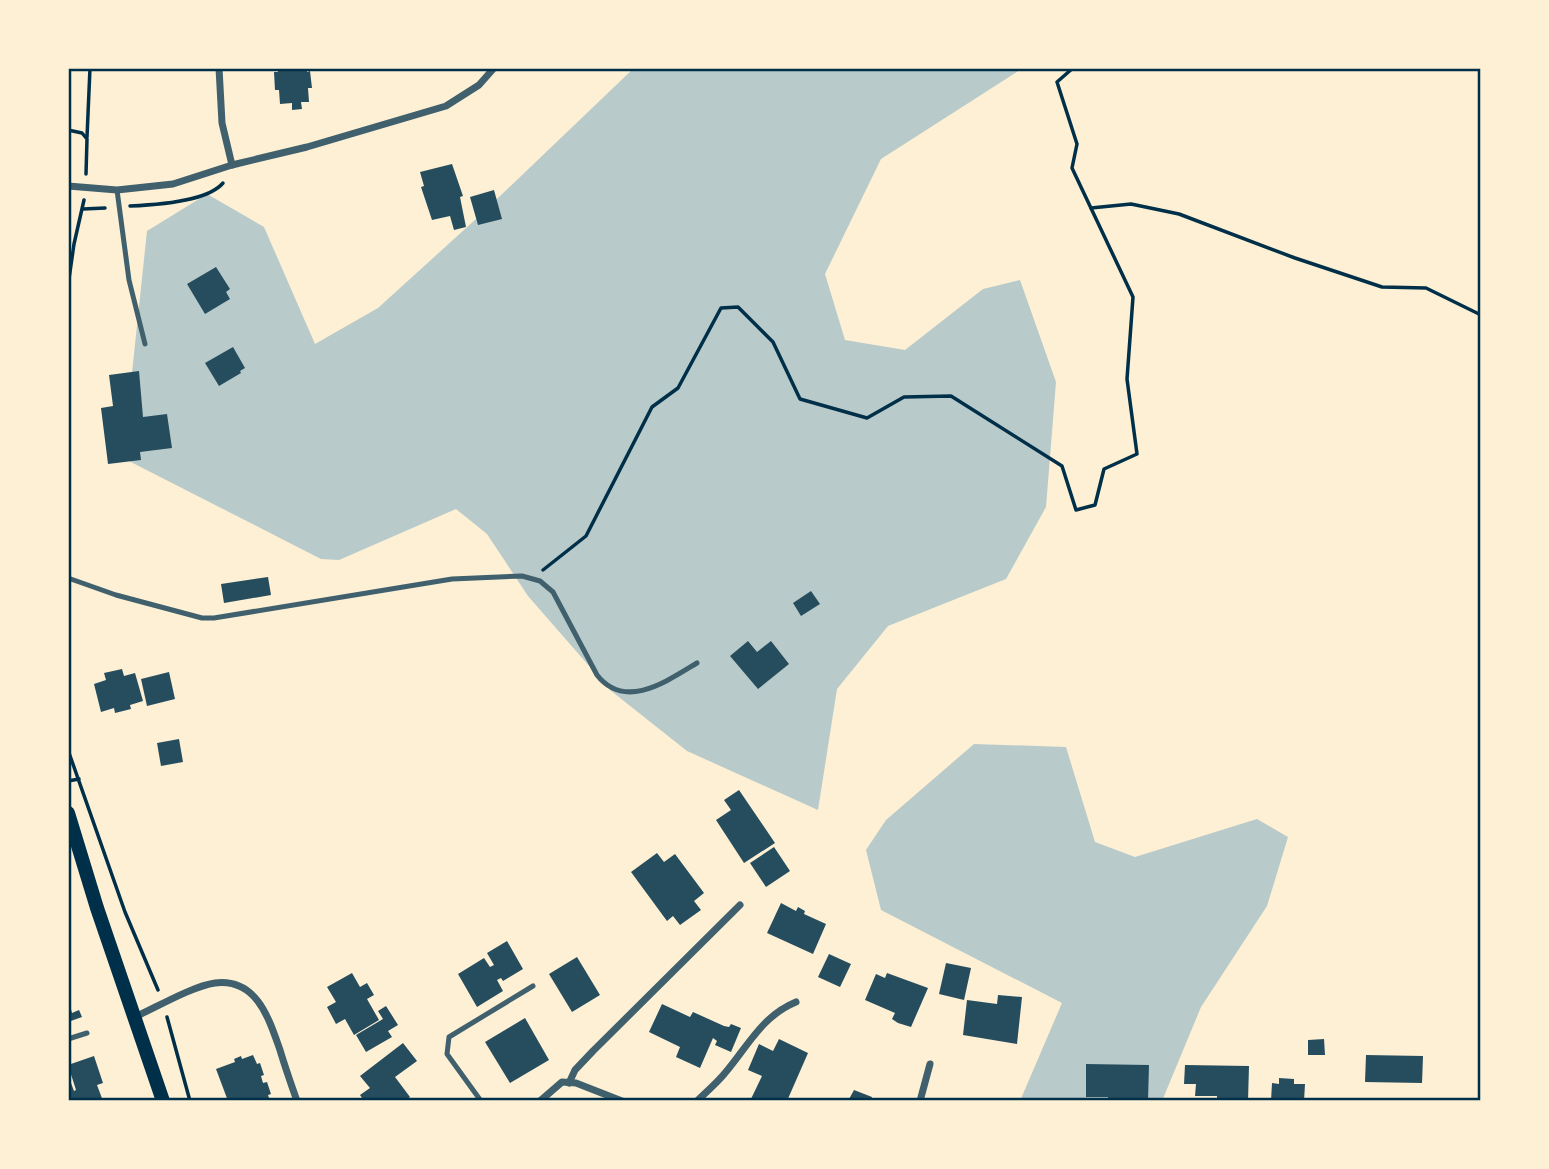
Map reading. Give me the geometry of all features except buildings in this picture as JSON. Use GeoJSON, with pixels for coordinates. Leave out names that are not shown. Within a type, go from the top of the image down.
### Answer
{"type":"FeatureCollection","features":[{"type":"Feature","properties":{"kind":"main road"},"geometry":{"type":"LineString","coordinates":[[68,813],[101,921],[163,1101]]}},
{"type":"Feature","properties":{"kind":"street"},"geometry":{"type":"LineString","coordinates":[[219,68],[222,124],[232,165]]}},
{"type":"Feature","properties":{"kind":"street"},"geometry":{"type":"LineString","coordinates":[[68,186],[117,190],[173,184],[232,165],[307,147],[446,106],[479,85],[494,68]]}},
{"type":"Feature","properties":{"kind":"street"},"geometry":{"type":"LineString","coordinates":[[569,1083],[575,1070],[593,1051],[740,905]]}},
{"type":"Feature","properties":{"kind":"street"},"geometry":{"type":"LineString","coordinates":[[135,1017],[215,983],[228,983],[252,993],[268,1016],[297,1101]]}},
{"type":"Feature","properties":{"kind":"street"},"geometry":{"type":"LineString","coordinates":[[697,1101],[724,1074],[765,1021],[796,1002]]}},
{"type":"Feature","properties":{"kind":"street"},"geometry":{"type":"LineString","coordinates":[[920,1101],[930,1064]]}},
{"type":"Feature","properties":{"kind":"street"},"geometry":{"type":"LineString","coordinates":[[540,1101],[562,1083],[576,1083],[622,1101]]}},
{"type":"Feature","properties":{"kind":"lane"},"geometry":{"type":"LineString","coordinates":[[117,190],[129,280],[145,344]]}},
{"type":"Feature","properties":{"kind":"lane"},"geometry":{"type":"LineString","coordinates":[[68,578],[116,595],[202,618],[452,579],[508,575],[533,578],[553,592],[597,675],[603,684],[614,690],[629,693],[644,691],[663,684],[697,663]]}},
{"type":"Feature","properties":{"kind":"lane"},"geometry":{"type":"LineString","coordinates":[[481,1101],[447,1055],[449,1037],[533,986]]}},
{"type":"Feature","properties":{"kind":"lane"},"geometry":{"type":"LineString","coordinates":[[68,1039],[87,1033]]}},
{"type":"Feature","properties":{"kind":"path"},"geometry":{"type":"LineString","coordinates":[[87,139],[90,68]]}},
{"type":"Feature","properties":{"kind":"path"},"geometry":{"type":"LineString","coordinates":[[533,578],[586,536],[652,407],[678,388],[721,308],[738,307],[773,342],[800,399],[867,418],[904,397],[951,396],[1062,466],[1076,510],[1094,505],[1104,468],[1138,454],[1127,379],[1133,297],[1072,168],[1077,144],[1057,82],[1073,68]]}},
{"type":"Feature","properties":{"kind":"path"},"geometry":{"type":"LineString","coordinates":[[1091,208],[1131,204],[1179,214],[1295,258],[1382,287],[1426,288],[1481,315]]}},
{"type":"Feature","properties":{"kind":"path"},"geometry":{"type":"LineString","coordinates":[[68,750],[125,912],[164,1004],[190,1101]]}},
{"type":"Feature","properties":{"kind":"path"},"geometry":{"type":"LineString","coordinates":[[68,781],[79,779]]}},
{"type":"Feature","properties":{"kind":"shaded area"},"geometry":{"type":"Polygon","coordinates":[[[634,68],[1023,68],[881,159],[825,274],[845,340],[905,350],[983,289],[1020,280],[1056,382],[1046,507],[1006,579],[888,626],[837,689],[818,810],[687,751],[610,690],[528,596],[487,534],[456,509],[339,560],[321,559],[123,458],[147,231],[207,194],[264,227],[315,344],[378,308],[634,68]]]}},
{"type":"Feature","properties":{"kind":"shaded area"},"geometry":{"type":"Polygon","coordinates":[[[974,744],[1066,747],[1095,842],[1135,857],[1257,819],[1288,837],[1267,906],[1201,1007],[1162,1101],[1020,1101],[1062,1003],[881,910],[866,850],[886,820],[974,744]]]}}]}
